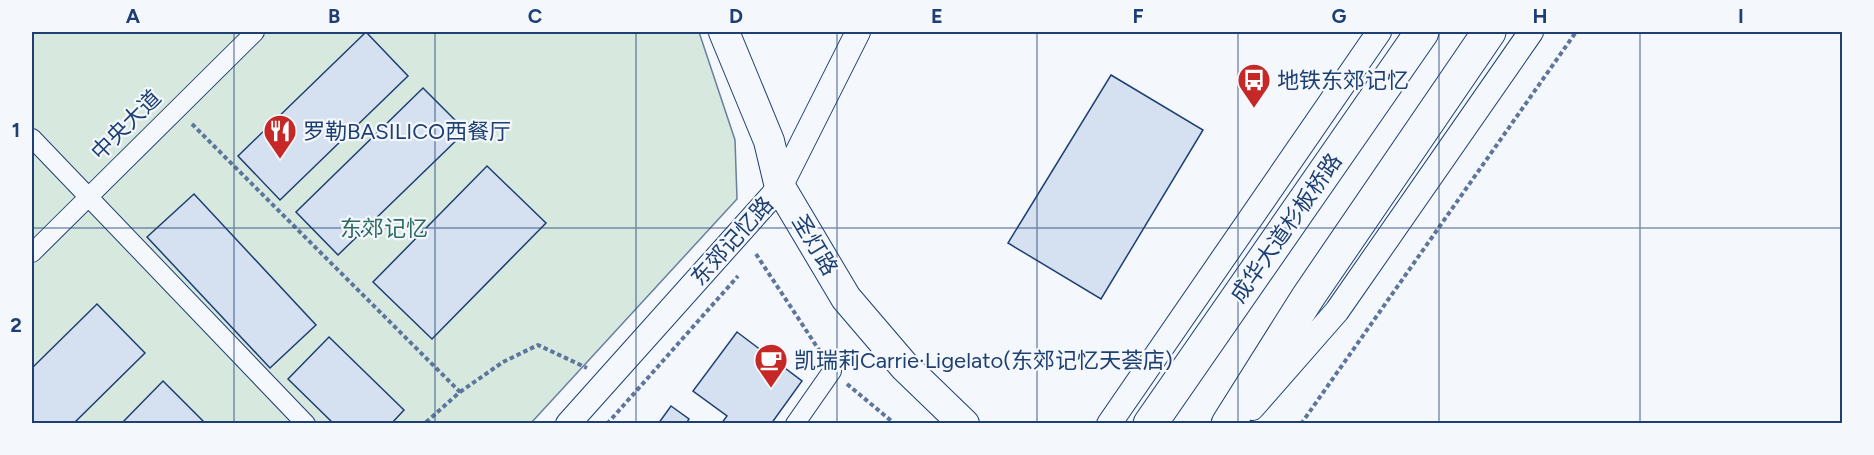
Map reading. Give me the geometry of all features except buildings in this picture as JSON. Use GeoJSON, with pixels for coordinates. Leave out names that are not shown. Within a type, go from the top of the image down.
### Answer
{"type":"FeatureCollection","features":[{"type":"Feature","properties":{"kind":"main road","name":"成华大道杉板桥路"},"geometry":{"type":"LineString","coordinates":[[1150,423],[1422,32]]}},
{"type":"Feature","properties":{"kind":"main road"},"geometry":{"type":"LineString","coordinates":[[1228,423],[1308,297],[1489,32]]}},
{"type":"Feature","properties":{"kind":"street","name":"中央大道"},"geometry":{"type":"LineString","coordinates":[[32,253],[255,32]]}},
{"type":"Feature","properties":{"kind":"street","name":"圣灯路"},"geometry":{"type":"LineString","coordinates":[[724,32],[769,141],[780,187],[846,298],[905,367],[964,423]]}},
{"type":"Feature","properties":{"kind":"street","name":"东郊记忆路"},"geometry":{"type":"LineString","coordinates":[[568,423],[780,187],[858,32]]}},
{"type":"Feature","properties":{"kind":"street"},"geometry":{"type":"LineString","coordinates":[[1109,423],[1379,32]]}},
{"type":"Feature","properties":{"kind":"street"},"geometry":{"type":"LineString","coordinates":[[1238,423],[1337,310],[1531,32]]}},
{"type":"Feature","properties":{"kind":"street"},"geometry":{"type":"LineString","coordinates":[[32,138],[306,423]]}},
{"type":"Feature","properties":{"kind":"street"},"geometry":{"type":"LineString","coordinates":[[795,423],[832,371]]}},
{"type":"Feature","properties":{"kind":"path"},"geometry":{"type":"LineString","coordinates":[[1301,423],[1576,32]]}},
{"type":"Feature","properties":{"kind":"path"},"geometry":{"type":"LineString","coordinates":[[177,108],[460,392]]}},
{"type":"Feature","properties":{"kind":"path"},"geometry":{"type":"LineString","coordinates":[[750,261],[757,252],[832,371],[895,423]]}},
{"type":"Feature","properties":{"kind":"path"},"geometry":{"type":"LineString","coordinates":[[607,423],[689,334],[742,270]]}},
{"type":"Feature","properties":{"kind":"path"},"geometry":{"type":"LineString","coordinates":[[424,423],[460,392],[503,362],[538,345],[609,379]]}},
{"type":"Feature","properties":{"kind":"green space","name":"东郊记忆"},"geometry":{"type":"Polygon","coordinates":[[[32,32],[699,32],[735,140],[737,199],[531,423],[32,423],[32,32]]]}},
{"type":"Feature","properties":{"kind":"place","name":"地铁东郊记忆"},"geometry":{"type":"Point","coordinates":[1254,109]}},
{"type":"Feature","properties":{"kind":"place","name":"罗勒BASILICO西餐厅"},"geometry":{"type":"Point","coordinates":[280,160]}},
{"type":"Feature","properties":{"kind":"place","name":"凯瑞莉Carrie·Ligelato(东郊记忆天荟店)"},"geometry":{"type":"Point","coordinates":[771,389]}}]}
